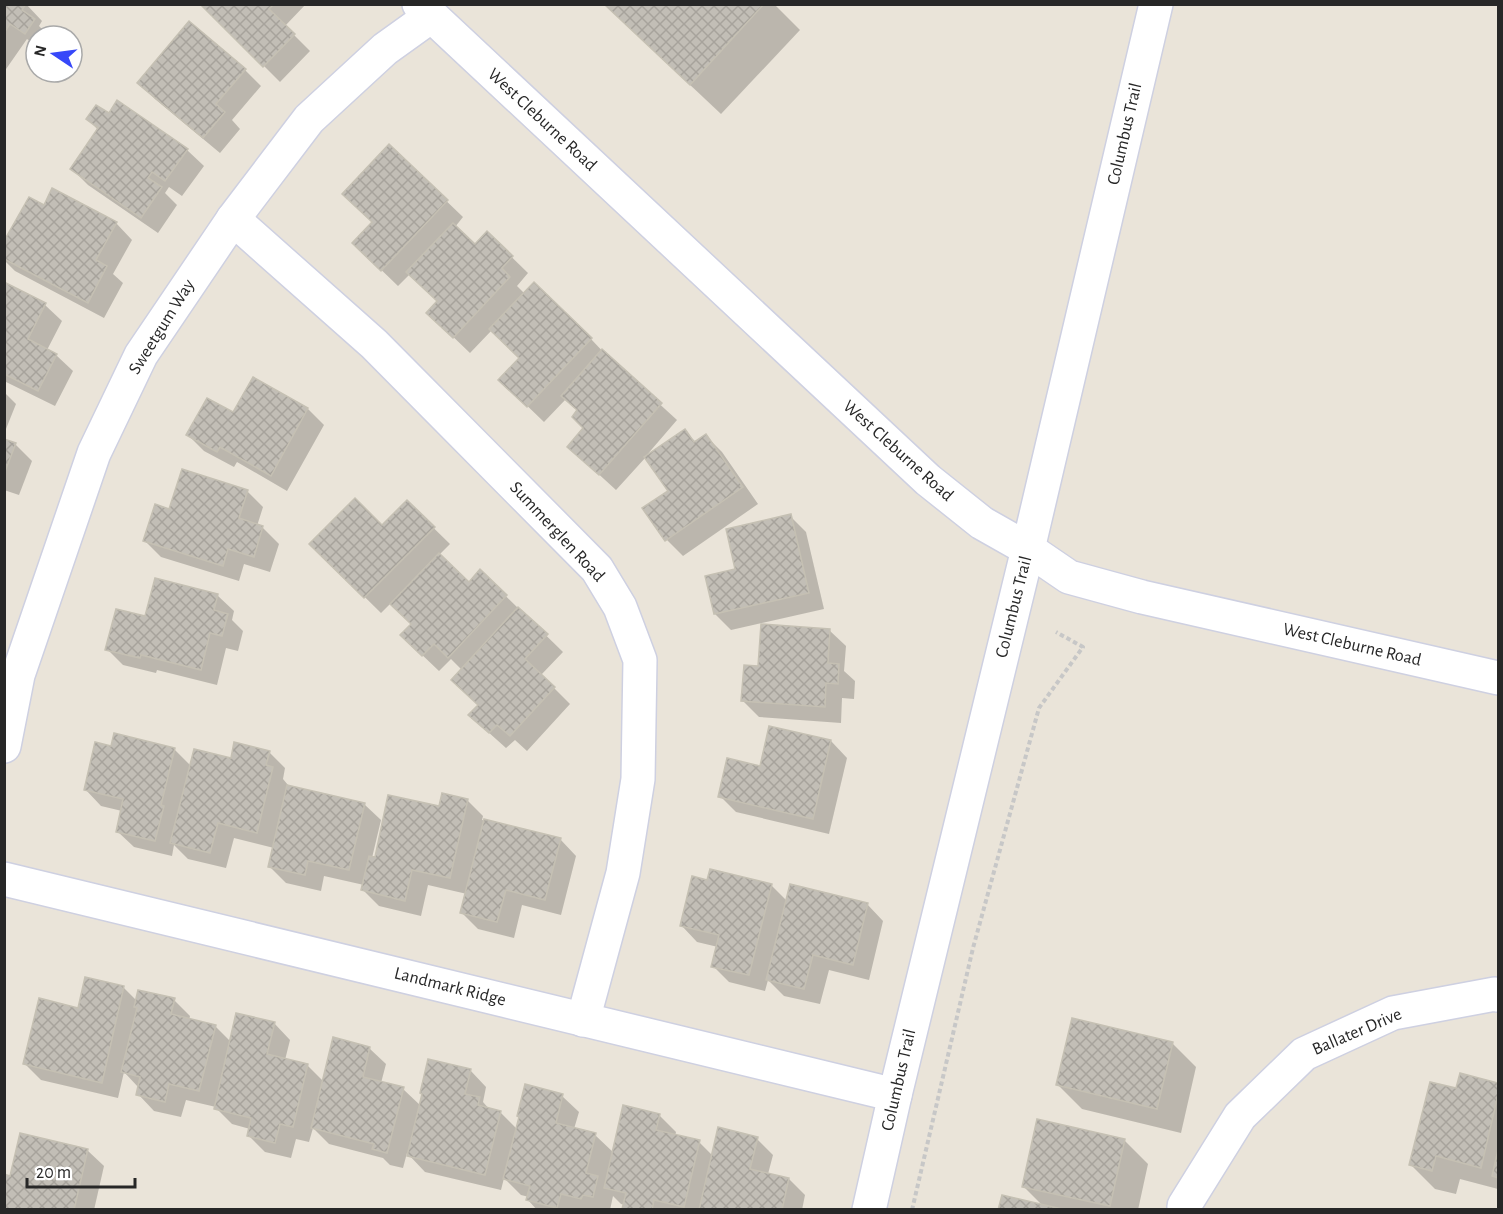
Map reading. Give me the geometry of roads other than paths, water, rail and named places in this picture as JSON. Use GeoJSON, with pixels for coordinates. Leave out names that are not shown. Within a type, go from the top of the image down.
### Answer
{"type":"FeatureCollection","features":[{"type":"Feature","properties":{"kind":"street","name":"Columbus Trail"},"geometry":{"type":"LineString","coordinates":[[869,1209],[1156,4]]}},
{"type":"Feature","properties":{"kind":"street","name":"West Cleburne Road"},"geometry":{"type":"LineString","coordinates":[[425,10],[928,480],[982,523],[1028,549],[1069,577],[1142,597],[1498,678]]}},
{"type":"Feature","properties":{"kind":"street","name":"Sweetgum Way"},"geometry":{"type":"LineString","coordinates":[[4,746],[18,675],[94,453],[141,356],[233,219],[309,119],[425,10]]}},
{"type":"Feature","properties":{"kind":"street","name":"Summerglen Road"},"geometry":{"type":"LineString","coordinates":[[233,219],[374,344],[597,569],[620,607],[640,660],[638,779],[623,873],[583,1020]]}},
{"type":"Feature","properties":{"kind":"street","name":"Landmark Ridge"},"geometry":{"type":"LineString","coordinates":[[4,879],[895,1095]]}},
{"type":"Feature","properties":{"kind":"street","name":"Ballater Drive"},"geometry":{"type":"LineString","coordinates":[[1184,1209],[1240,1116],[1304,1054],[1393,1013],[1498,995]]}}]}
